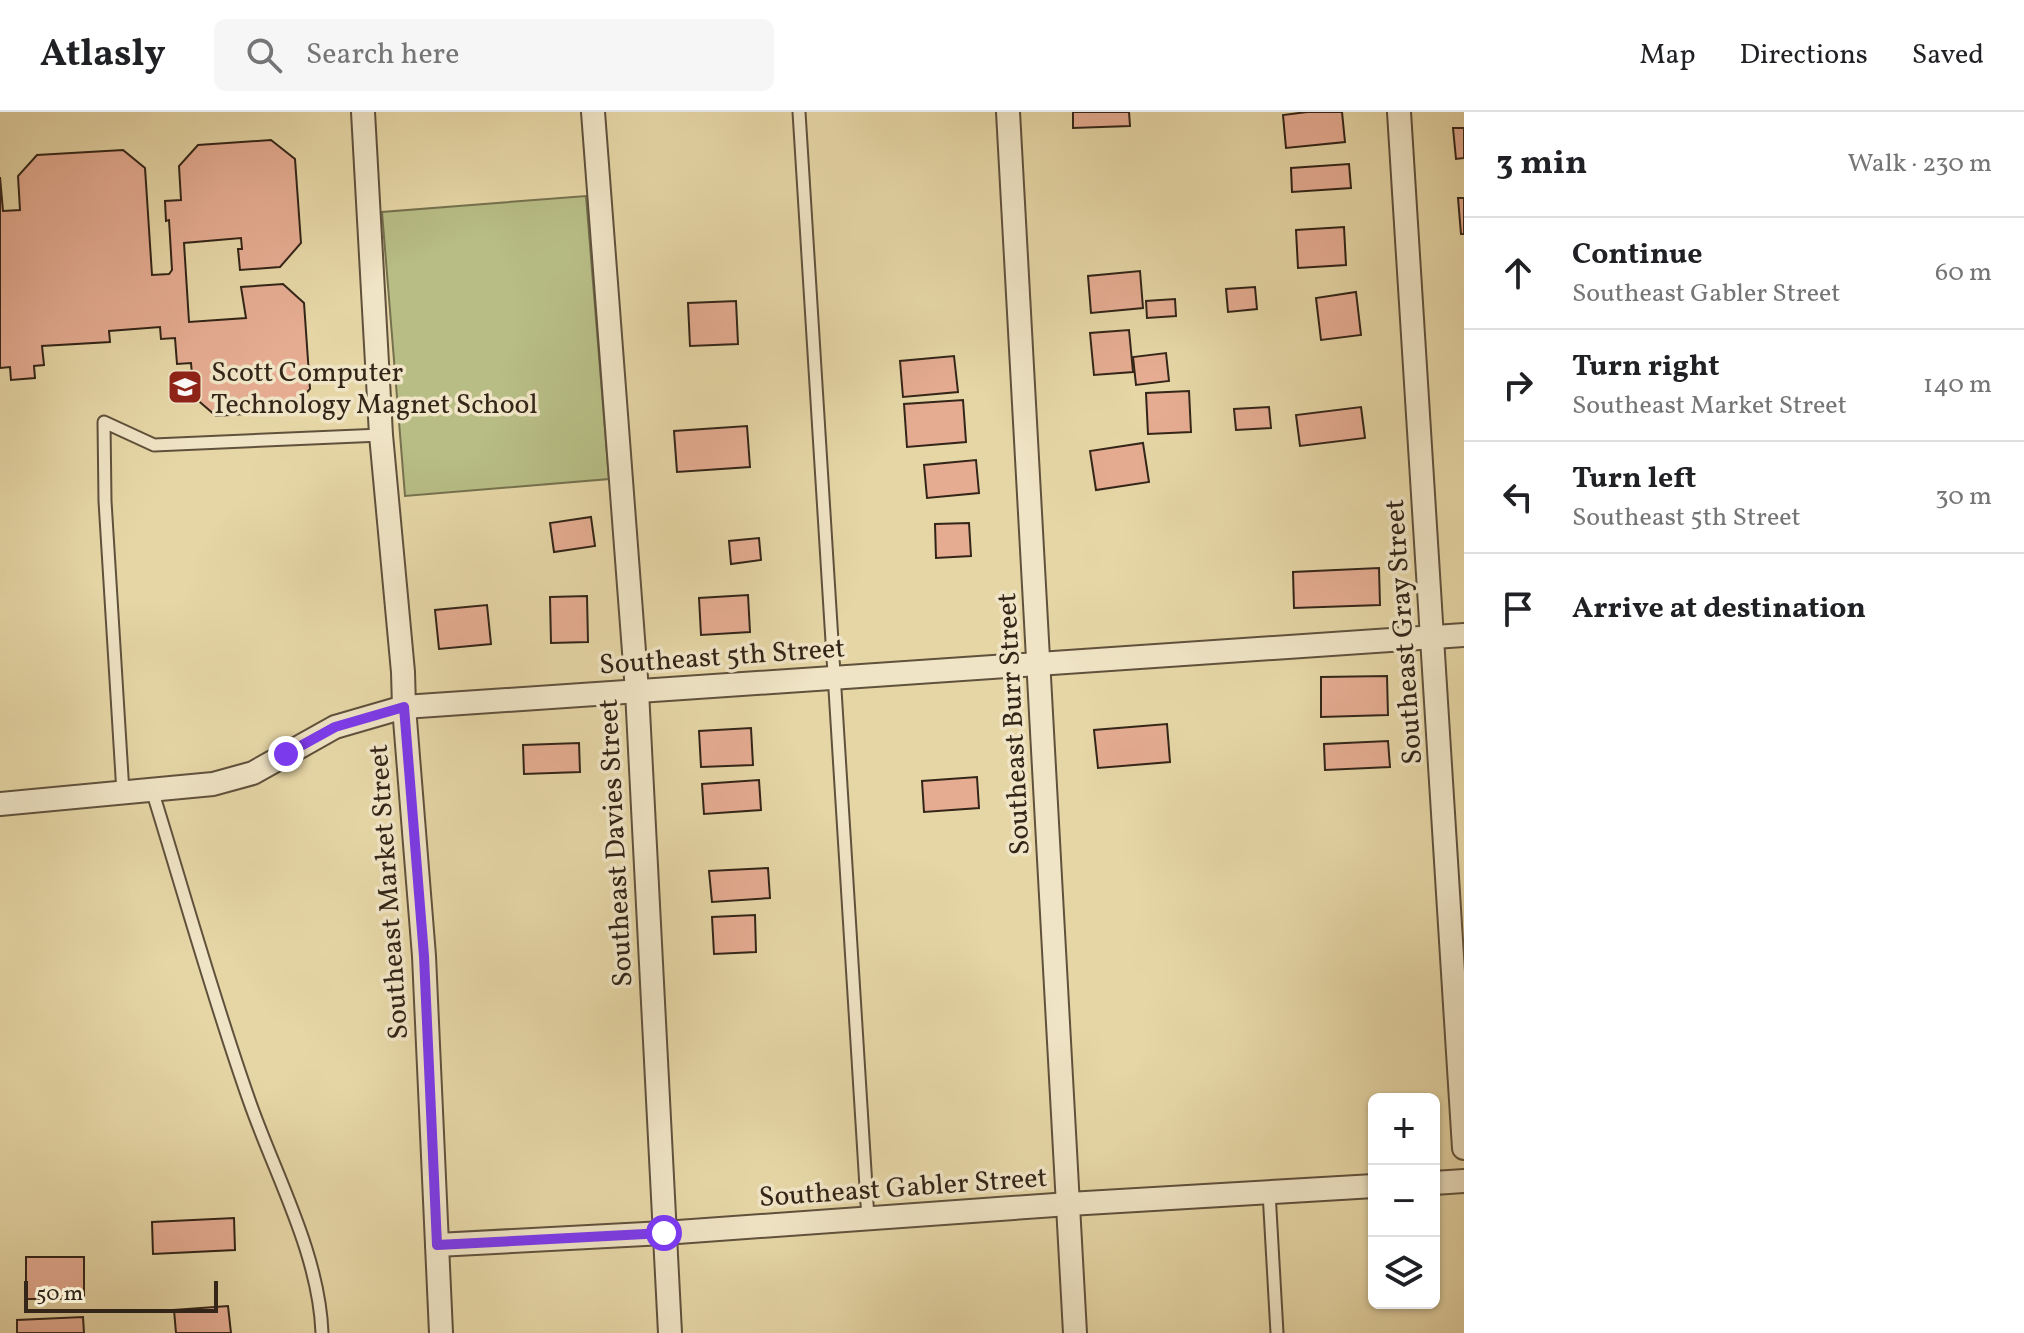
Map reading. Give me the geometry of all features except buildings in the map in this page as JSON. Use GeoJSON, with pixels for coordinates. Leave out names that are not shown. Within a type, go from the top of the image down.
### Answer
{"type":"FeatureCollection","features":[{"type":"Feature","properties":{"kind":"street","name":"Southeast Market Street"},"geometry":{"type":"LineString","coordinates":[[363,112],[381,435],[403,672],[424,956],[441,1333]]}},
{"type":"Feature","properties":{"kind":"street","name":"Southeast Davies Street"},"geometry":{"type":"LineString","coordinates":[[593,112],[637,691],[670,1333]]}},
{"type":"Feature","properties":{"kind":"street","name":"Southeast Burr Street"},"geometry":{"type":"LineString","coordinates":[[1008,112],[1075,1333]]}},
{"type":"Feature","properties":{"kind":"street","name":"Southeast Gray Street"},"geometry":{"type":"LineString","coordinates":[[1399,112],[1464,1148]]}},
{"type":"Feature","properties":{"kind":"street","name":"Southeast 5th Street"},"geometry":{"type":"LineString","coordinates":[[0,804],[213,784],[253,773],[335,727],[404,707],[1464,635]]}},
{"type":"Feature","properties":{"kind":"street"},"geometry":{"type":"LineString","coordinates":[[1440,1183],[1464,1181]]}},
{"type":"Feature","properties":{"kind":"street","name":"Southeast Gabler Street"},"geometry":{"type":"LineString","coordinates":[[437,1245],[1368,1186]]}},
{"type":"Feature","properties":{"kind":"lane"},"geometry":{"type":"LineString","coordinates":[[799,112],[868,1219]]}},
{"type":"Feature","properties":{"kind":"lane"},"geometry":{"type":"LineString","coordinates":[[123,793],[105,501],[104,422],[154,445],[381,435]]}},
{"type":"Feature","properties":{"kind":"lane"},"geometry":{"type":"LineString","coordinates":[[152,790],[249,1102],[305,1246],[322,1317],[322,1333]]}},
{"type":"Feature","properties":{"kind":"lane"},"geometry":{"type":"LineString","coordinates":[[1269,1192],[1277,1333]]}},
{"type":"Feature","properties":{"kind":"green space"},"geometry":{"type":"Polygon","coordinates":[[[586,196],[609,479],[405,496],[382,212],[586,196]]]}},
{"type":"Feature","properties":{"kind":"place","name":"Scott Computer Technology Magnet School"},"geometry":{"type":"Point","coordinates":[185,387]}},
{"type":"Feature","properties":{"kind":"route"},"geometry":{"type":"LineString","coordinates":[[286,754],[335,727],[404,707],[424,956],[437,1245],[664,1233]]}}]}
